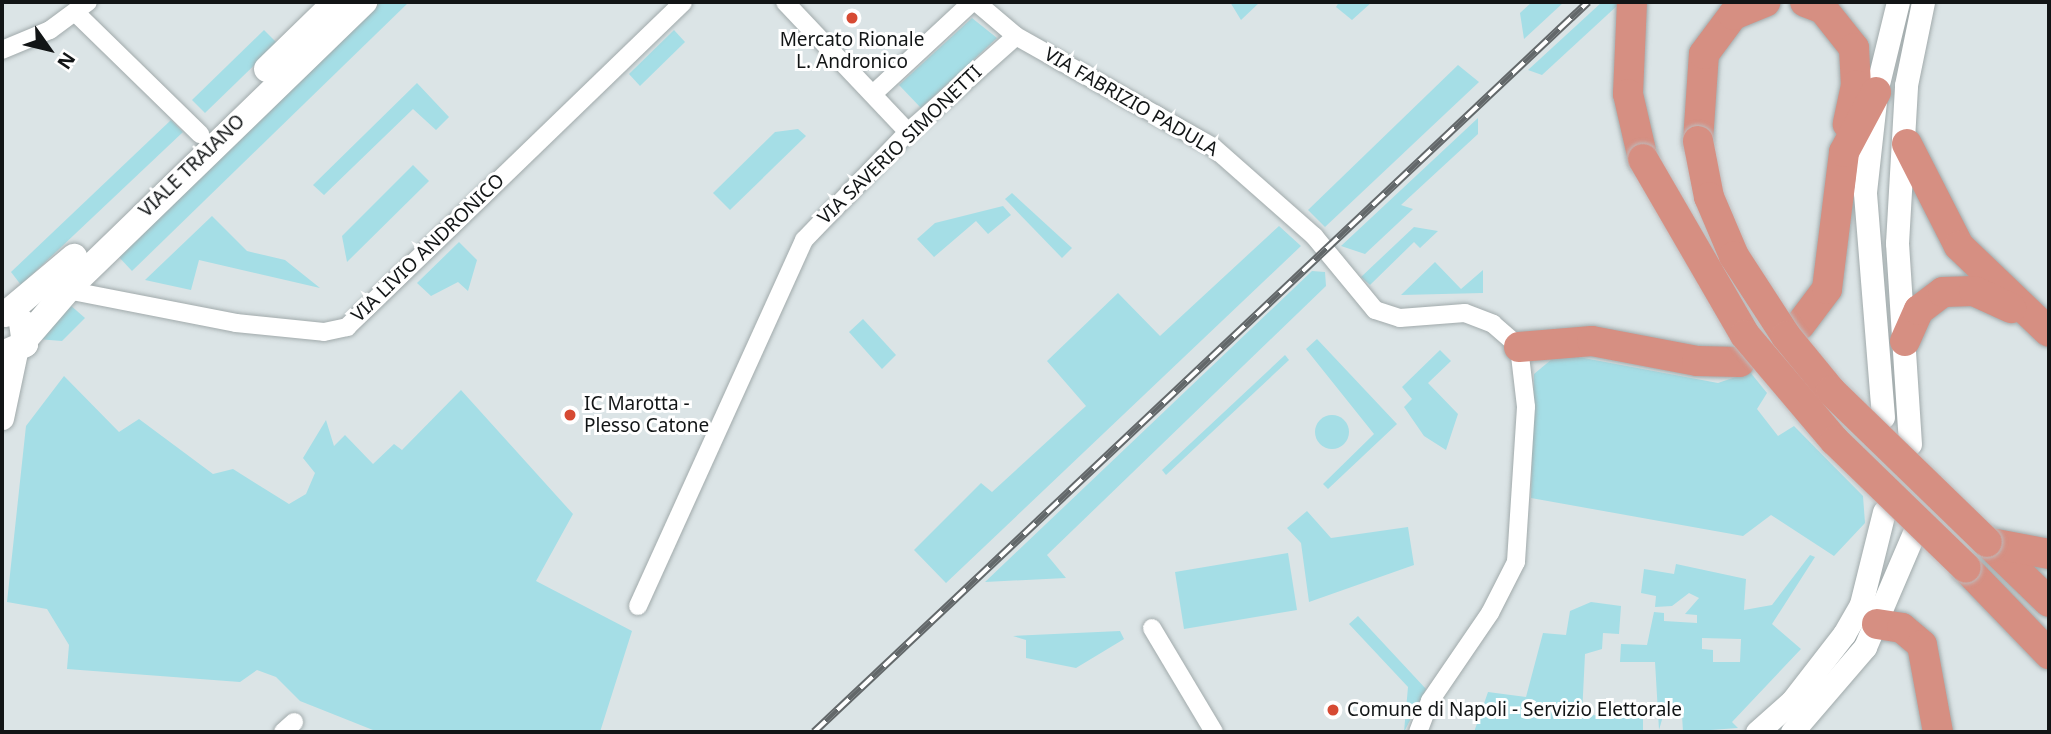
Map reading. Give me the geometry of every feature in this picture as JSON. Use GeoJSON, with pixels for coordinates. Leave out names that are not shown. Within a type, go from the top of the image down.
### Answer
{"type":"FeatureCollection","features":[{"type":"Feature","properties":{"kind":"highway"},"geometry":{"type":"LineString","coordinates":[[1632,2],[1628,94],[1643,159],[1745,335],[1835,441],[1966,568],[2049,654]]}},
{"type":"Feature","properties":{"kind":"highway"},"geometry":{"type":"LineString","coordinates":[[1765,2],[1733,15],[1704,54],[1698,141],[1709,197],[1734,256],[1786,336],[1831,391],[2049,602]]}},
{"type":"Feature","properties":{"kind":"highway"},"geometry":{"type":"LineString","coordinates":[[1800,325],[1823,299],[1833,268],[1844,152],[1857,67],[1854,48],[1836,22],[1805,2]]}},
{"type":"Feature","properties":{"kind":"highway"},"geometry":{"type":"LineString","coordinates":[[1844,152],[1876,92]]}},
{"type":"Feature","properties":{"kind":"highway"},"geometry":{"type":"LineString","coordinates":[[1907,144],[1959,246],[2047,329]]}},
{"type":"Feature","properties":{"kind":"highway"},"geometry":{"type":"LineString","coordinates":[[1905,341],[1931,299],[1959,290],[1988,296],[2047,329]]}},
{"type":"Feature","properties":{"kind":"highway"},"geometry":{"type":"LineString","coordinates":[[1519,347],[1592,341],[1697,361],[1740,362]]}},
{"type":"Feature","properties":{"kind":"highway"},"geometry":{"type":"LineString","coordinates":[[1987,542],[2049,554]]}},
{"type":"Feature","properties":{"kind":"highway"},"geometry":{"type":"LineString","coordinates":[[1877,625],[1902,628],[1922,645],[1938,732]]}},
{"type":"Feature","properties":{"kind":"main road","name":"VIALE TRAIANO"},"geometry":{"type":"LineString","coordinates":[[15,348],[336,2]]}},
{"type":"Feature","properties":{"kind":"main road","name":"VIALE TRAIANO"},"geometry":{"type":"LineString","coordinates":[[4,314],[36,295],[363,2]]}},
{"type":"Feature","properties":{"kind":"main road"},"geometry":{"type":"LineString","coordinates":[[4,314],[20,319],[15,348]]}},
{"type":"Feature","properties":{"kind":"street","name":"VIA LIVIO ANDRONICO"},"geometry":{"type":"LineString","coordinates":[[67,290],[236,323],[324,332],[347,327],[683,2]]}},
{"type":"Feature","properties":{"kind":"street"},"geometry":{"type":"LineString","coordinates":[[785,2],[908,132]]}},
{"type":"Feature","properties":{"kind":"street"},"geometry":{"type":"LineString","coordinates":[[873,94],[974,2]]}},
{"type":"Feature","properties":{"kind":"street","name":"VIA FABRIZIO PADULA"},"geometry":{"type":"LineString","coordinates":[[974,2],[1016,36],[1213,147],[1314,236],[1376,310],[1400,318],[1465,313],[1493,324],[1519,347]]}},
{"type":"Feature","properties":{"kind":"street"},"geometry":{"type":"LineString","coordinates":[[1883,417],[1865,236],[1876,92],[1898,2]]}},
{"type":"Feature","properties":{"kind":"street"},"geometry":{"type":"LineString","coordinates":[[1910,444],[1897,243],[1907,144],[1906,85],[1923,2]]}},
{"type":"Feature","properties":{"kind":"street"},"geometry":{"type":"LineString","coordinates":[[2,50],[83,8],[206,140]]}},
{"type":"Feature","properties":{"kind":"street","name":"VIA SAVERIO SIMONETTI"},"geometry":{"type":"LineString","coordinates":[[638,606],[804,240],[908,132],[1016,36]]}},
{"type":"Feature","properties":{"kind":"street"},"geometry":{"type":"LineString","coordinates":[[1418,732],[1430,701],[1490,614],[1516,562],[1526,407],[1519,347]]}},
{"type":"Feature","properties":{"kind":"street"},"geometry":{"type":"LineString","coordinates":[[2,400],[15,348]]}},
{"type":"Feature","properties":{"kind":"street"},"geometry":{"type":"LineString","coordinates":[[1757,732],[1792,701],[1844,634],[1864,593],[1884,512]]}},
{"type":"Feature","properties":{"kind":"street"},"geometry":{"type":"LineString","coordinates":[[1792,732],[1844,677],[1877,625],[1913,535]]}},
{"type":"Feature","properties":{"kind":"street"},"geometry":{"type":"LineString","coordinates":[[1152,628],[1214,732]]}},
{"type":"Feature","properties":{"kind":"shaded area"},"geometry":{"type":"Polygon","coordinates":[[[381,2],[409,2],[132,271],[117,255],[381,2]]]}},
{"type":"Feature","properties":{"kind":"shaded area"},"geometry":{"type":"Polygon","coordinates":[[[1230,2],[1260,2],[1241,20],[1230,2]]]}},
{"type":"Feature","properties":{"kind":"shaded area"},"geometry":{"type":"Polygon","coordinates":[[[1339,2],[1372,2],[1352,20],[1336,7],[1339,2]]]}},
{"type":"Feature","properties":{"kind":"shaded area"},"geometry":{"type":"Polygon","coordinates":[[[1532,2],[1564,2],[1524,39],[1520,13],[1532,2]]]}},
{"type":"Feature","properties":{"kind":"shaded area"},"geometry":{"type":"Polygon","coordinates":[[[1602,2],[1619,4],[1542,75],[1528,70],[1602,2]]]}},
{"type":"Feature","properties":{"kind":"shaded area"},"geometry":{"type":"Polygon","coordinates":[[[972,18],[997,38],[921,108],[899,85],[972,18]]]}},
{"type":"Feature","properties":{"kind":"shaded area"},"geometry":{"type":"Polygon","coordinates":[[[264,30],[277,43],[205,113],[192,100],[264,30]]]}},
{"type":"Feature","properties":{"kind":"shaded area"},"geometry":{"type":"Polygon","coordinates":[[[674,30],[685,42],[640,86],[629,74],[674,30]]]}},
{"type":"Feature","properties":{"kind":"shaded area"},"geometry":{"type":"Polygon","coordinates":[[[1458,65],[1479,82],[1325,227],[1308,210],[1458,65]]]}},
{"type":"Feature","properties":{"kind":"shaded area"},"geometry":{"type":"Polygon","coordinates":[[[417,83],[449,117],[436,130],[413,109],[324,195],[313,185],[417,83]]]}},
{"type":"Feature","properties":{"kind":"shaded area"},"geometry":{"type":"Polygon","coordinates":[[[1478,118],[1478,134],[1401,205],[1413,209],[1365,254],[1341,246],[1478,118]]]}},
{"type":"Feature","properties":{"kind":"shaded area"},"geometry":{"type":"Polygon","coordinates":[[[171,120],[183,132],[21,285],[11,272],[171,120]]]}},
{"type":"Feature","properties":{"kind":"shaded area"},"geometry":{"type":"Polygon","coordinates":[[[798,129],[806,136],[730,210],[713,193],[775,132],[798,129]]]}},
{"type":"Feature","properties":{"kind":"shaded area"},"geometry":{"type":"Polygon","coordinates":[[[413,165],[429,181],[347,262],[342,236],[413,165]]]}},
{"type":"Feature","properties":{"kind":"shaded area"},"geometry":{"type":"Polygon","coordinates":[[[1012,193],[1072,248],[1062,258],[1005,199],[1012,193]]]}},
{"type":"Feature","properties":{"kind":"shaded area"},"geometry":{"type":"Polygon","coordinates":[[[1003,206],[1011,215],[988,234],[976,221],[934,257],[917,239],[935,223],[1003,206]]]}},
{"type":"Feature","properties":{"kind":"shaded area"},"geometry":{"type":"Polygon","coordinates":[[[212,216],[247,251],[285,260],[320,288],[199,260],[191,290],[145,280],[212,216]]]}},
{"type":"Feature","properties":{"kind":"shaded area"},"geometry":{"type":"Polygon","coordinates":[[[1279,226],[1301,246],[946,583],[914,550],[981,483],[992,492],[1086,406],[1047,361],[1118,293],[1160,336],[1279,226]]]}},
{"type":"Feature","properties":{"kind":"shaded area"},"geometry":{"type":"Polygon","coordinates":[[[1414,227],[1438,231],[1420,248],[1414,242],[1370,285],[1361,277],[1414,227]]]}},
{"type":"Feature","properties":{"kind":"shaded area"},"geometry":{"type":"Polygon","coordinates":[[[459,242],[477,260],[468,291],[458,282],[431,296],[417,283],[459,242]]]}},
{"type":"Feature","properties":{"kind":"shaded area"},"geometry":{"type":"Polygon","coordinates":[[[1435,262],[1461,289],[1483,270],[1483,293],[1401,295],[1435,262]]]}},
{"type":"Feature","properties":{"kind":"shaded area"},"geometry":{"type":"Polygon","coordinates":[[[1312,271],[1325,272],[1326,286],[1047,555],[1066,578],[985,582],[1312,271]]]}},
{"type":"Feature","properties":{"kind":"shaded area"},"geometry":{"type":"Polygon","coordinates":[[[69,304],[85,318],[62,341],[37,339],[69,304]]]}},
{"type":"Feature","properties":{"kind":"shaded area"},"geometry":{"type":"Polygon","coordinates":[[[863,319],[896,355],[882,369],[849,332],[863,319]]]}},
{"type":"Feature","properties":{"kind":"shaded area"},"geometry":{"type":"Polygon","coordinates":[[[1317,339],[1397,424],[1328,489],[1323,484],[1374,434],[1306,349],[1317,339]]]}},
{"type":"Feature","properties":{"kind":"shaded area"},"geometry":{"type":"Polygon","coordinates":[[[1440,350],[1451,361],[1428,383],[1458,414],[1446,450],[1424,436],[1404,407],[1412,399],[1402,387],[1440,350]]]}},
{"type":"Feature","properties":{"kind":"shaded area"},"geometry":{"type":"Polygon","coordinates":[[[1285,355],[1289,360],[1166,475],[1162,470],[1285,355]]]}},
{"type":"Feature","properties":{"kind":"shaded area"},"geometry":{"type":"Polygon","coordinates":[[[1573,356],[1718,383],[1750,372],[1767,393],[1757,409],[1778,436],[1794,426],[1863,496],[1865,523],[1834,556],[1771,515],[1743,536],[1531,498],[1534,374],[1552,359],[1573,356]]]}},
{"type":"Feature","properties":{"kind":"shaded area"},"geometry":{"type":"Polygon","coordinates":[[[64,376],[119,432],[139,419],[213,474],[233,469],[289,504],[306,494],[315,473],[303,458],[326,420],[334,446],[345,435],[373,464],[394,444],[402,450],[461,390],[573,514],[536,581],[632,631],[600,732],[378,732],[300,701],[276,677],[257,670],[240,682],[67,669],[69,645],[47,609],[7,602],[26,426],[64,376]]]}},
{"type":"Feature","properties":{"kind":"shaded area"},"geometry":{"type":"Polygon","coordinates":[[[1332,415],[1344,420],[1349,432],[1344,444],[1332,449],[1320,444],[1315,432],[1320,420],[1332,415]]]}},
{"type":"Feature","properties":{"kind":"shaded area"},"geometry":{"type":"Polygon","coordinates":[[[1307,511],[1331,538],[1408,527],[1414,565],[1309,602],[1301,543],[1287,528],[1307,511]]]}},
{"type":"Feature","properties":{"kind":"shaded area"},"geometry":{"type":"Polygon","coordinates":[[[1288,553],[1297,610],[1184,629],[1175,572],[1288,553]]]}},
{"type":"Feature","properties":{"kind":"shaded area"},"geometry":{"type":"Polygon","coordinates":[[[1810,555],[1815,557],[1772,624],[1801,649],[1732,722],[1738,728],[1683,732],[1682,715],[1663,716],[1659,730],[1655,662],[1620,662],[1621,644],[1647,645],[1654,612],[1664,613],[1664,621],[1697,623],[1697,615],[1685,614],[1699,598],[1689,593],[1672,606],[1655,607],[1656,596],[1641,593],[1644,569],[1674,574],[1676,564],[1746,579],[1744,610],[1772,605],[1810,555]],[[1702,638],[1702,649],[1713,650],[1713,662],[1740,662],[1741,639],[1702,638]]]}},
{"type":"Feature","properties":{"kind":"shaded area"},"geometry":{"type":"Polygon","coordinates":[[[1591,602],[1621,606],[1619,634],[1603,633],[1602,649],[1585,654],[1582,715],[1643,716],[1643,732],[1474,732],[1488,692],[1526,697],[1543,633],[1566,635],[1570,611],[1591,602]]]}},
{"type":"Feature","properties":{"kind":"shaded area"},"geometry":{"type":"Polygon","coordinates":[[[1358,616],[1426,689],[1404,732],[1408,687],[1349,624],[1358,616]]]}},
{"type":"Feature","properties":{"kind":"shaded area"},"geometry":{"type":"Polygon","coordinates":[[[1120,631],[1124,639],[1076,668],[1026,658],[1026,640],[1013,636],[1120,631]]]}},
{"type":"Feature","properties":{"kind":"railway"},"geometry":{"type":"LineString","coordinates":[[814,732],[1588,2]]}},
{"type":"Feature","properties":{"kind":"place","name":"Mercato Rionale L. Andronico"},"geometry":{"type":"Point","coordinates":[852,18]}},
{"type":"Feature","properties":{"kind":"place","name":"IC Marotta - Plesso Catone"},"geometry":{"type":"Point","coordinates":[570,415]}},
{"type":"Feature","properties":{"kind":"place","name":"Comune di Napoli - Servizio Elettorale"},"geometry":{"type":"Point","coordinates":[1333,710]}}]}
